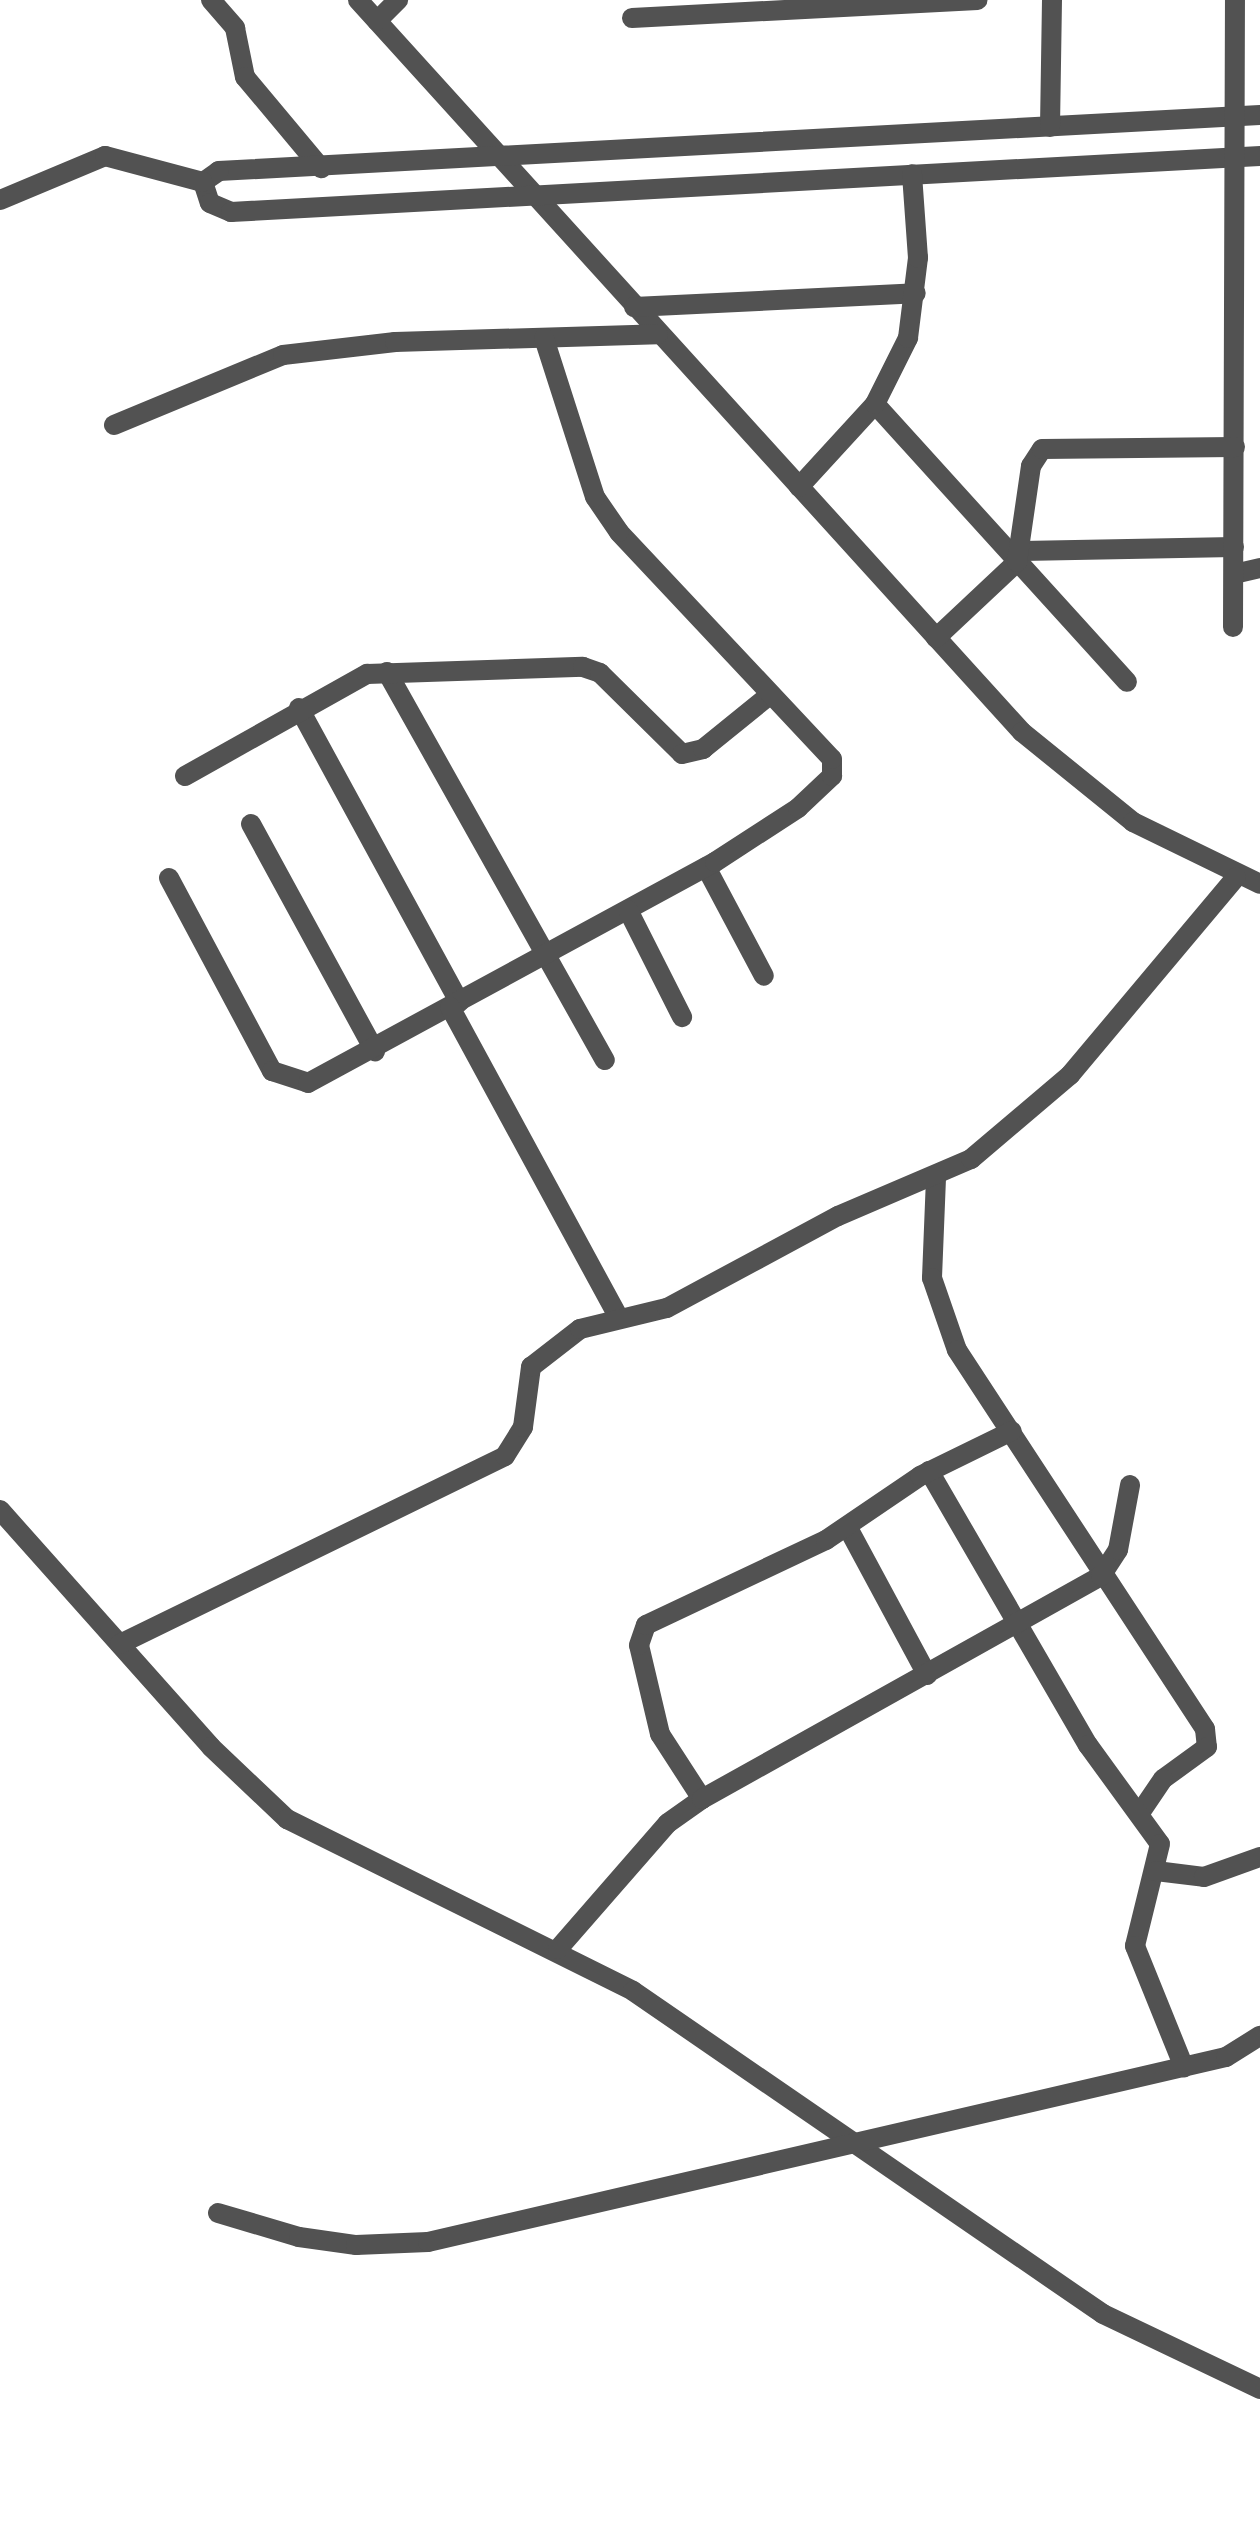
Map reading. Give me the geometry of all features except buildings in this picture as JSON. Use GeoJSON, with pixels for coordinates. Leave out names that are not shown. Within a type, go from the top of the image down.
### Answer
{"type":"FeatureCollection","features":[{"type":"Feature","properties":{"kind":"street"},"geometry":{"type":"LineString","coordinates":[[211,0],[235,28],[245,77],[321,168]]}},
{"type":"Feature","properties":{"kind":"street"},"geometry":{"type":"LineString","coordinates":[[358,0],[936,638],[1082,784],[1133,822],[1236,877],[1260,884]]}},
{"type":"Feature","properties":{"kind":"street"},"geometry":{"type":"LineString","coordinates":[[377,21],[398,0]]}},
{"type":"Feature","properties":{"kind":"street"},"geometry":{"type":"LineString","coordinates":[[632,18],[978,0]]}},
{"type":"Feature","properties":{"kind":"street"},"geometry":{"type":"LineString","coordinates":[[1050,127],[1052,0]]}},
{"type":"Feature","properties":{"kind":"street"},"geometry":{"type":"LineString","coordinates":[[1233,627],[1237,157],[1235,0]]}},
{"type":"Feature","properties":{"kind":"street"},"geometry":{"type":"LineString","coordinates":[[0,200],[105,156],[203,182],[219,171],[500,159],[1260,115]]}},
{"type":"Feature","properties":{"kind":"street"},"geometry":{"type":"LineString","coordinates":[[203,182],[210,203],[231,212],[1260,156]]}},
{"type":"Feature","properties":{"kind":"street"},"geometry":{"type":"LineString","coordinates":[[799,487],[875,404],[903,351],[916,293],[912,174]]}},
{"type":"Feature","properties":{"kind":"street"},"geometry":{"type":"LineString","coordinates":[[634,307],[916,293]]}},
{"type":"Feature","properties":{"kind":"street"},"geometry":{"type":"LineString","coordinates":[[114,425],[283,355],[395,342],[658,334]]}},
{"type":"Feature","properties":{"kind":"street"},"geometry":{"type":"LineString","coordinates":[[169,878],[272,1071],[308,1083],[375,1051],[706,867],[775,825],[832,776],[832,759],[619,532],[595,497],[544,338]]}},
{"type":"Feature","properties":{"kind":"street"},"geometry":{"type":"LineString","coordinates":[[875,404],[1019,557],[1127,682]]}},
{"type":"Feature","properties":{"kind":"street"},"geometry":{"type":"LineString","coordinates":[[936,638],[1019,557],[1031,466],[1042,449],[1235,447]]}},
{"type":"Feature","properties":{"kind":"street"},"geometry":{"type":"LineString","coordinates":[[1019,557],[1234,547]]}},
{"type":"Feature","properties":{"kind":"street"},"geometry":{"type":"LineString","coordinates":[[1234,574],[1260,568]]}},
{"type":"Feature","properties":{"kind":"street"},"geometry":{"type":"LineString","coordinates":[[185,776],[342,683],[387,672],[583,667],[600,673],[682,754],[703,749],[771,694]]}},
{"type":"Feature","properties":{"kind":"street"},"geometry":{"type":"LineString","coordinates":[[387,672],[543,956],[605,1060]]}},
{"type":"Feature","properties":{"kind":"street"},"geometry":{"type":"LineString","coordinates":[[299,708],[618,1316]]}},
{"type":"Feature","properties":{"kind":"street"},"geometry":{"type":"LineString","coordinates":[[251,824],[375,1051]]}},
{"type":"Feature","properties":{"kind":"street"},"geometry":{"type":"LineString","coordinates":[[706,867],[764,976]]}},
{"type":"Feature","properties":{"kind":"street"},"geometry":{"type":"LineString","coordinates":[[120,1644],[505,1456],[523,1427],[531,1367],[559,1340],[618,1316],[667,1308],[838,1216],[936,1178],[971,1159],[1070,1075],[1236,877]]}},
{"type":"Feature","properties":{"kind":"street"},"geometry":{"type":"LineString","coordinates":[[628,910],[682,1017]]}},
{"type":"Feature","properties":{"kind":"street"},"geometry":{"type":"LineString","coordinates":[[936,1178],[928,1245],[940,1309],[967,1367],[1012,1431],[1101,1576],[1178,1679],[1207,1738],[1202,1754],[1163,1779],[1140,1813]]}},
{"type":"Feature","properties":{"kind":"street"},"geometry":{"type":"LineString","coordinates":[[702,1799],[660,1734],[640,1635],[658,1616],[848,1528],[929,1471],[1012,1431]]}},
{"type":"Feature","properties":{"kind":"street"},"geometry":{"type":"LineString","coordinates":[[929,1471],[1088,1745],[1160,1844],[1156,1871],[1139,1910],[1135,1946],[1184,2067]]}},
{"type":"Feature","properties":{"kind":"street"},"geometry":{"type":"LineString","coordinates":[[558,1949],[668,1823],[702,1799],[1101,1576],[1118,1550],[1130,1485]]}},
{"type":"Feature","properties":{"kind":"street"},"geometry":{"type":"LineString","coordinates":[[0,1510],[120,1644],[287,1819],[558,1949],[633,1991],[1103,2314],[1260,2389]]}},
{"type":"Feature","properties":{"kind":"street"},"geometry":{"type":"LineString","coordinates":[[848,1528],[927,1675]]}},
{"type":"Feature","properties":{"kind":"street"},"geometry":{"type":"LineString","coordinates":[[1156,1871],[1204,1877],[1260,1857]]}},
{"type":"Feature","properties":{"kind":"street"},"geometry":{"type":"LineString","coordinates":[[218,2213],[342,2243],[428,2242],[850,2140],[1226,2057],[1260,2036]]}}]}
